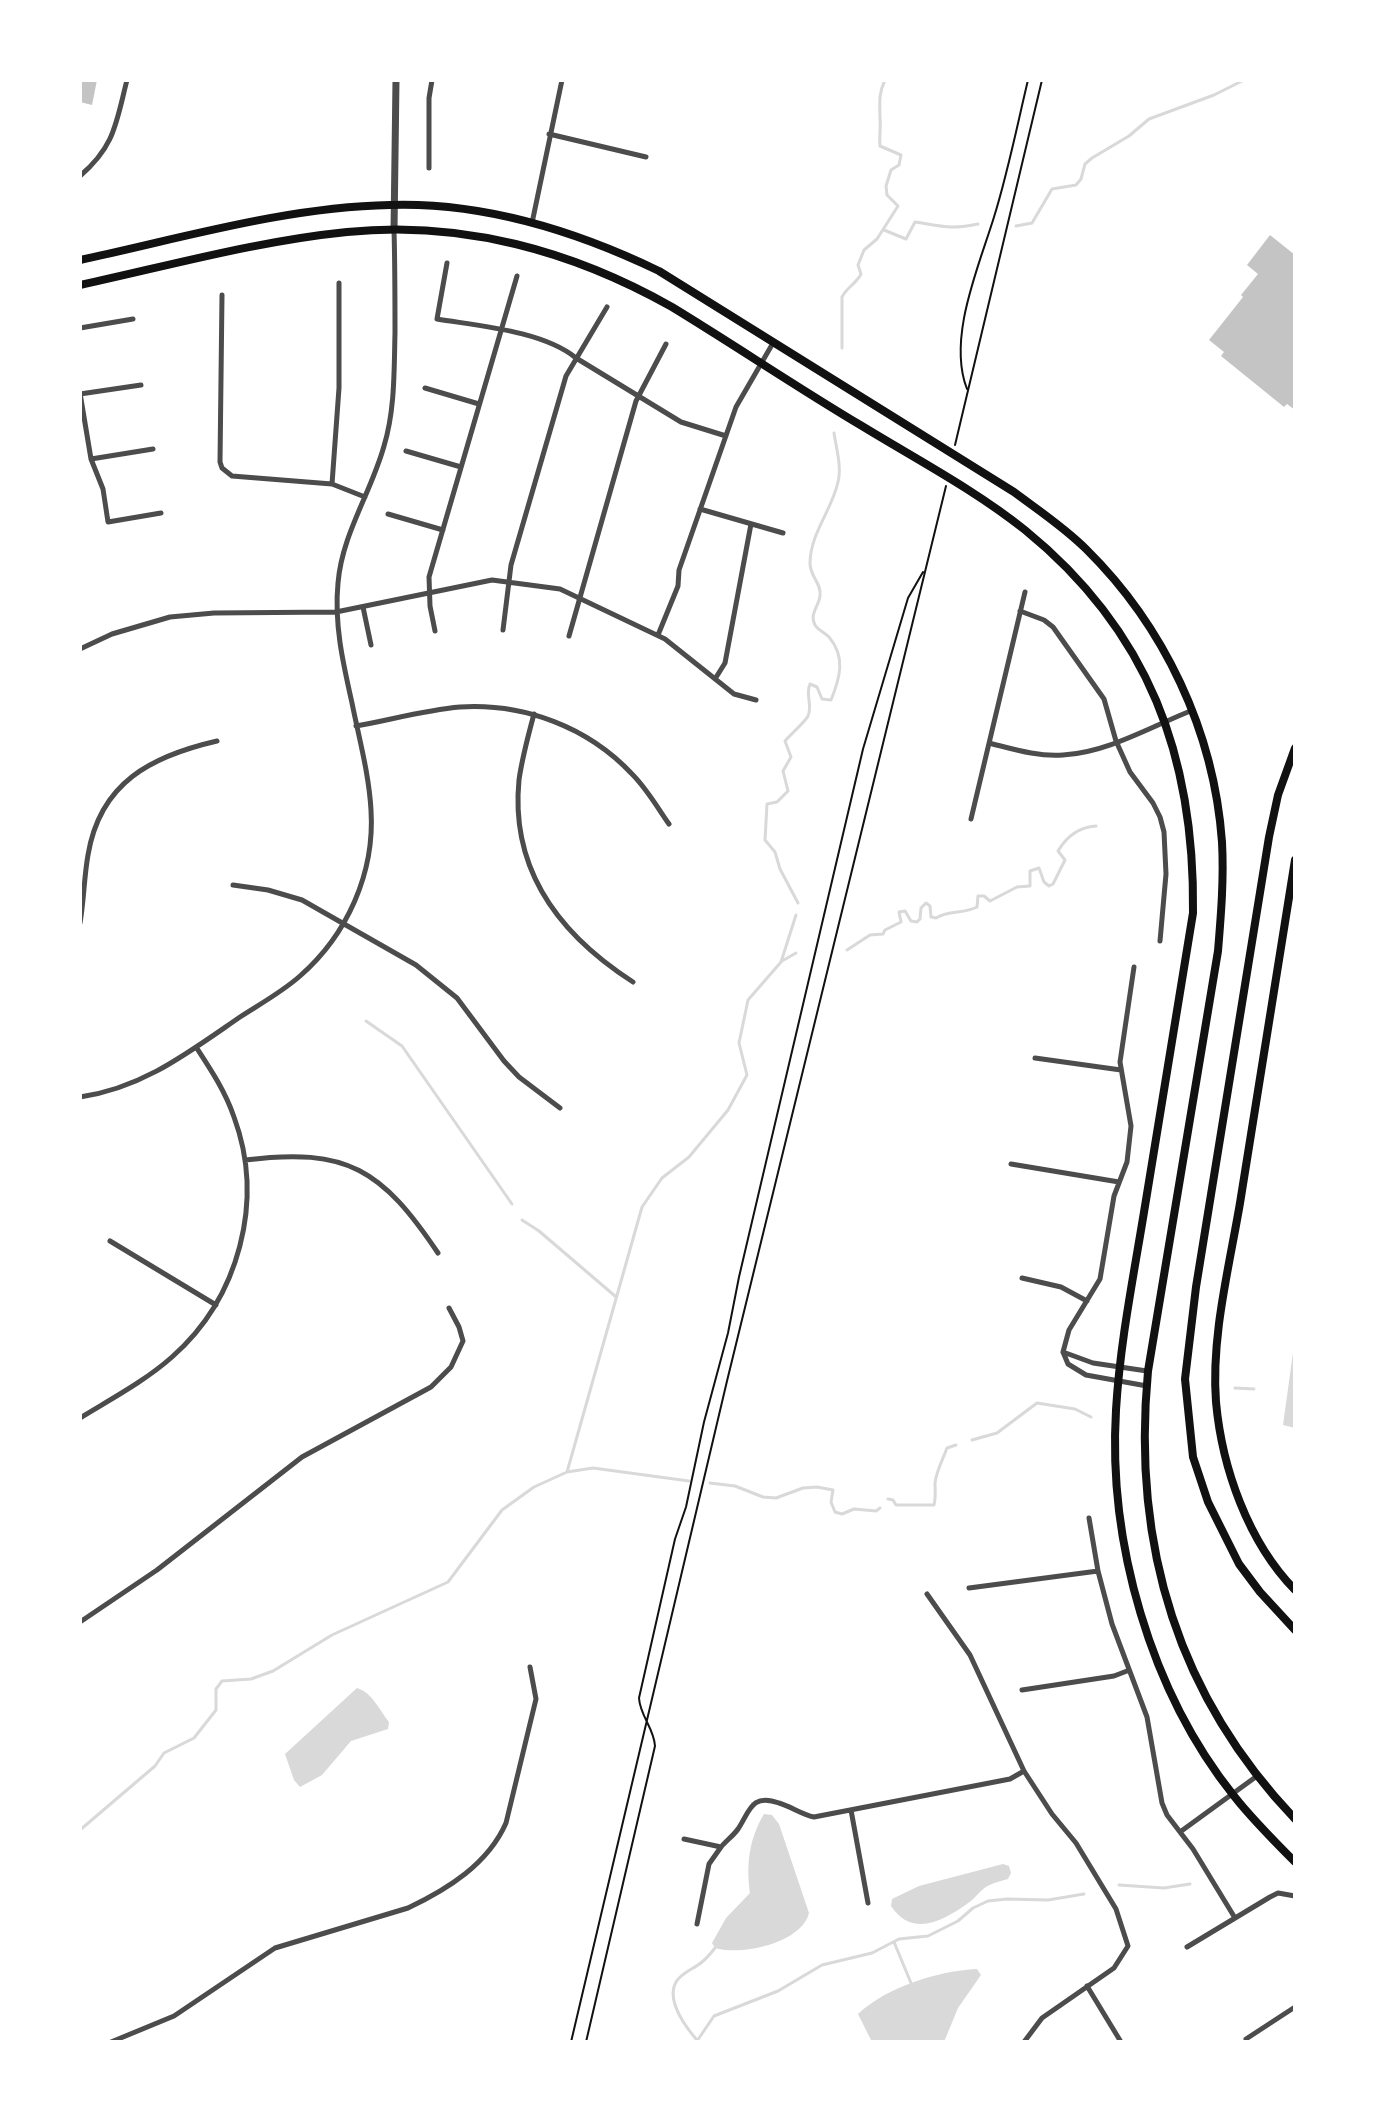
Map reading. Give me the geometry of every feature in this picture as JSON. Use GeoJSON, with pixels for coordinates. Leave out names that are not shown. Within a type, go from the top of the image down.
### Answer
{"type":"FeatureCollection","features":[{"type":"Feature","properties":{"kind":"main road"},"geometry":{"type":"LineString","coordinates":[[80,260],[310,212],[394,205],[453,209],[532,223],[593,242],[659,271],[1014,492],[1084,547],[1134,604],[1174,668],[1193,710],[1216,793],[1222,841],[1223,895],[1218,951],[1148,1371],[1143,1454],[1146,1497],[1153,1547],[1166,1601],[1185,1649],[1237,1751],[1295,1819]]}},
{"type":"Feature","properties":{"kind":"main road"},"geometry":{"type":"LineString","coordinates":[[80,285],[293,240],[350,232],[394,230],[465,234],[563,256],[641,289],[994,508],[1061,562],[1104,611],[1152,691],[1165,721],[1178,758],[1194,861],[1193,913],[1125,1332],[1116,1410],[1116,1469],[1123,1545],[1138,1607],[1165,1678],[1197,1742],[1233,1795],[1295,1862]]}},
{"type":"Feature","properties":{"kind":"main road"},"geometry":{"type":"LineString","coordinates":[[1295,748],[1278,795],[1269,837],[1194,1299],[1185,1379],[1193,1457],[1208,1502],[1239,1564],[1295,1630]]}},
{"type":"Feature","properties":{"kind":"main road"},"geometry":{"type":"LineString","coordinates":[[1295,860],[1225,1292],[1215,1380],[1221,1439],[1238,1497],[1266,1551],[1295,1590]]}},
{"type":"Feature","properties":{"kind":"street"},"geometry":{"type":"LineString","coordinates":[[80,176],[110,143],[127,80]]}},
{"type":"Feature","properties":{"kind":"street"},"geometry":{"type":"LineString","coordinates":[[80,1097],[120,1089],[141,1081],[299,977],[324,951],[344,923],[363,880],[371,833],[370,793],[336,612],[341,561],[384,447],[393,400],[396,80]]}},
{"type":"Feature","properties":{"kind":"street"},"geometry":{"type":"LineString","coordinates":[[429,168],[432,80]]}},
{"type":"Feature","properties":{"kind":"street"},"geometry":{"type":"LineString","coordinates":[[532,223],[562,80]]}},
{"type":"Feature","properties":{"kind":"street"},"geometry":{"type":"LineString","coordinates":[[549,134],[646,157]]}},
{"type":"Feature","properties":{"kind":"street"},"geometry":{"type":"LineString","coordinates":[[447,263],[437,319],[501,330],[557,345],[681,422],[726,436]]}},
{"type":"Feature","properties":{"kind":"street"},"geometry":{"type":"LineString","coordinates":[[435,631],[429,577],[517,276]]}},
{"type":"Feature","properties":{"kind":"street"},"geometry":{"type":"LineString","coordinates":[[332,484],[339,388],[339,283]]}},
{"type":"Feature","properties":{"kind":"street"},"geometry":{"type":"LineString","coordinates":[[222,295],[222,468],[232,476],[332,484],[365,497]]}},
{"type":"Feature","properties":{"kind":"street"},"geometry":{"type":"LineString","coordinates":[[503,630],[511,565],[566,376],[607,307]]}},
{"type":"Feature","properties":{"kind":"street"},"geometry":{"type":"LineString","coordinates":[[80,328],[133,319]]}},
{"type":"Feature","properties":{"kind":"street"},"geometry":{"type":"LineString","coordinates":[[658,635],[678,586],[679,570],[736,407],[774,342]]}},
{"type":"Feature","properties":{"kind":"street"},"geometry":{"type":"LineString","coordinates":[[569,636],[638,396],[666,344]]}},
{"type":"Feature","properties":{"kind":"street"},"geometry":{"type":"LineString","coordinates":[[141,385],[80,394],[83,430],[103,489],[108,522],[161,513]]}},
{"type":"Feature","properties":{"kind":"street"},"geometry":{"type":"LineString","coordinates":[[425,388],[479,404]]}},
{"type":"Feature","properties":{"kind":"street"},"geometry":{"type":"LineString","coordinates":[[91,459],[153,449]]}},
{"type":"Feature","properties":{"kind":"street"},"geometry":{"type":"LineString","coordinates":[[406,451],[461,467]]}},
{"type":"Feature","properties":{"kind":"street"},"geometry":{"type":"LineString","coordinates":[[700,509],[783,533]]}},
{"type":"Feature","properties":{"kind":"street"},"geometry":{"type":"LineString","coordinates":[[388,514],[443,530]]}},
{"type":"Feature","properties":{"kind":"street"},"geometry":{"type":"LineString","coordinates":[[715,679],[725,663],[751,524]]}},
{"type":"Feature","properties":{"kind":"street"},"geometry":{"type":"LineString","coordinates":[[80,649],[141,624],[192,614],[336,612],[492,580],[560,589],[579,597],[658,635],[734,694],[756,700]]}},
{"type":"Feature","properties":{"kind":"street"},"geometry":{"type":"LineString","coordinates":[[971,819],[1025,592]]}},
{"type":"Feature","properties":{"kind":"street"},"geometry":{"type":"LineString","coordinates":[[363,607],[371,645]]}},
{"type":"Feature","properties":{"kind":"street"},"geometry":{"type":"LineString","coordinates":[[1020,611],[1053,627],[1104,699],[1116,741],[1130,772],[1153,803],[1164,832],[1166,874],[1160,941]]}},
{"type":"Feature","properties":{"kind":"street"},"geometry":{"type":"LineString","coordinates":[[356,726],[462,707],[498,708],[534,714],[577,732],[614,757],[645,789],[669,824]]}},
{"type":"Feature","properties":{"kind":"street"},"geometry":{"type":"LineString","coordinates":[[989,743],[1039,755],[1065,755],[1097,749],[1193,710]]}},
{"type":"Feature","properties":{"kind":"street"},"geometry":{"type":"LineString","coordinates":[[534,714],[519,781],[519,821],[529,863],[537,884],[561,923],[592,954],[633,982]]}},
{"type":"Feature","properties":{"kind":"street"},"geometry":{"type":"LineString","coordinates":[[80,923],[83,866],[97,824],[110,801],[127,781],[146,767],[175,752],[217,741]]}},
{"type":"Feature","properties":{"kind":"street"},"geometry":{"type":"LineString","coordinates":[[233,885],[291,896],[416,965],[442,984],[470,1013],[519,1077],[560,1108]]}},
{"type":"Feature","properties":{"kind":"street"},"geometry":{"type":"LineString","coordinates":[[1134,967],[1120,1062],[1131,1126],[1127,1162],[1114,1196],[1100,1279],[1069,1330],[1063,1352],[1073,1369],[1086,1375],[1147,1386]]}},
{"type":"Feature","properties":{"kind":"street"},"geometry":{"type":"LineString","coordinates":[[80,1418],[171,1358],[216,1305],[237,1259],[247,1202],[245,1160],[229,1103],[196,1047]]}},
{"type":"Feature","properties":{"kind":"street"},"geometry":{"type":"LineString","coordinates":[[1035,1058],[1121,1070]]}},
{"type":"Feature","properties":{"kind":"street"},"geometry":{"type":"LineString","coordinates":[[245,1160],[303,1156],[346,1164],[372,1178],[400,1201],[438,1253]]}},
{"type":"Feature","properties":{"kind":"street"},"geometry":{"type":"LineString","coordinates":[[1011,1164],[1119,1182]]}},
{"type":"Feature","properties":{"kind":"street"},"geometry":{"type":"LineString","coordinates":[[110,1241],[216,1305]]}},
{"type":"Feature","properties":{"kind":"street"},"geometry":{"type":"LineString","coordinates":[[1022,1278],[1061,1287],[1087,1301]]}},
{"type":"Feature","properties":{"kind":"street"},"geometry":{"type":"LineString","coordinates":[[80,1622],[157,1570],[302,1457],[431,1387],[451,1367],[463,1341],[449,1308]]}},
{"type":"Feature","properties":{"kind":"street"},"geometry":{"type":"LineString","coordinates":[[1063,1352],[1093,1363],[1148,1371]]}},
{"type":"Feature","properties":{"kind":"street"},"geometry":{"type":"LineString","coordinates":[[1089,1518],[1098,1571],[1128,1670],[1147,1717],[1162,1803],[1235,1918]]}},
{"type":"Feature","properties":{"kind":"street"},"geometry":{"type":"LineString","coordinates":[[969,1588],[1098,1571]]}},
{"type":"Feature","properties":{"kind":"street"},"geometry":{"type":"LineString","coordinates":[[927,1594],[970,1655],[1024,1771],[1052,1814],[1076,1843],[1116,1909],[1128,1946],[1114,1968],[1042,2018],[1024,2042]]}},
{"type":"Feature","properties":{"kind":"street"},"geometry":{"type":"LineString","coordinates":[[111,2042],[174,2016],[275,1948],[408,1908],[481,1862],[506,1823],[536,1699],[530,1667]]}},
{"type":"Feature","properties":{"kind":"street"},"geometry":{"type":"LineString","coordinates":[[1022,1690],[1114,1676],[1128,1670]]}},
{"type":"Feature","properties":{"kind":"street"},"geometry":{"type":"LineString","coordinates":[[697,1924],[709,1864],[739,1828],[751,1805],[764,1800],[774,1801],[814,1817],[1010,1779],[1024,1771]]}},
{"type":"Feature","properties":{"kind":"street"},"geometry":{"type":"LineString","coordinates":[[1180,1832],[1257,1776]]}},
{"type":"Feature","properties":{"kind":"street"},"geometry":{"type":"LineString","coordinates":[[851,1810],[868,1903]]}},
{"type":"Feature","properties":{"kind":"street"},"geometry":{"type":"LineString","coordinates":[[684,1839],[721,1847]]}},
{"type":"Feature","properties":{"kind":"street"},"geometry":{"type":"LineString","coordinates":[[1187,1947],[1278,1893],[1295,1896]]}},
{"type":"Feature","properties":{"kind":"street"},"geometry":{"type":"LineString","coordinates":[[1087,1986],[1121,2042]]}},
{"type":"Feature","properties":{"kind":"street"},"geometry":{"type":"LineString","coordinates":[[1246,2039],[1295,2007]]}},
{"type":"Feature","properties":{"kind":"path"},"geometry":{"type":"LineString","coordinates":[[967,391],[963,378],[962,330],[1028,80]]}},
{"type":"Feature","properties":{"kind":"path"},"geometry":{"type":"LineString","coordinates":[[960,422],[1042,80]]}},
{"type":"Feature","properties":{"kind":"path"},"geometry":{"type":"LineString","coordinates":[[571,2042],[727,1381],[940,514]]}},
{"type":"Feature","properties":{"kind":"path"},"geometry":{"type":"LineString","coordinates":[[586,2042],[655,1746],[653,1731],[639,1698],[675,1539],[686,1507],[704,1422],[728,1333],[863,749],[908,598],[925,568]]}},
{"type":"Feature","properties":{"kind":"shaded area"},"geometry":{"type":"Polygon","coordinates":[[[1295,1338],[1295,1428],[1283,1425],[1295,1338]]]}},
{"type":"Feature","properties":{"kind":"shaded area"},"geometry":{"type":"Polygon","coordinates":[[[357,1688],[375,1702],[389,1722],[388,1729],[351,1741],[322,1775],[300,1787],[294,1780],[285,1754],[357,1688]]]}},
{"type":"Feature","properties":{"kind":"shaded area"},"geometry":{"type":"Polygon","coordinates":[[[764,1814],[772,1815],[779,1824],[809,1913],[795,1932],[769,1945],[740,1950],[715,1948],[712,1943],[726,1918],[750,1893],[750,1852],[764,1814]]]}},
{"type":"Feature","properties":{"kind":"shaded area"},"geometry":{"type":"Polygon","coordinates":[[[1003,1864],[1009,1866],[1011,1873],[1008,1879],[987,1886],[971,1901],[940,1920],[919,1924],[909,1922],[891,1906],[892,1899],[919,1886],[1003,1864]]]}},
{"type":"Feature","properties":{"kind":"shaded area"},"geometry":{"type":"Polygon","coordinates":[[[977,1969],[981,1975],[958,2008],[944,2042],[872,2042],[858,2014],[870,2004],[913,1982],[977,1969]]]}},
{"type":"Feature","properties":{"kind":"building"},"geometry":{"type":"Polygon","coordinates":[[[80,80],[97,80],[92,105],[80,102],[80,80]]]}},
{"type":"Feature","properties":{"kind":"building"},"geometry":{"type":"Polygon","coordinates":[[[1270,235],[1295,255],[1295,410],[1287,404],[1284,407],[1221,356],[1224,352],[1209,340],[1258,274],[1247,265],[1270,235]]]}},
{"type":"Feature","properties":{"kind":"waterway"},"geometry":{"type":"LineString","coordinates":[[842,348],[842,297],[861,274],[858,265],[864,250],[877,239],[898,206],[887,195],[886,186],[891,170],[899,165],[901,155],[880,146],[880,100],[885,80]]}},
{"type":"Feature","properties":{"kind":"waterway"},"geometry":{"type":"LineString","coordinates":[[1016,226],[1032,223],[1052,189],[1076,185],[1085,164],[1129,136],[1149,119],[1214,95],[1244,80]]}},
{"type":"Feature","properties":{"kind":"waterway"},"geometry":{"type":"LineString","coordinates":[[884,230],[906,239],[915,222],[953,227],[978,224]]}},
{"type":"Feature","properties":{"kind":"waterway"},"geometry":{"type":"LineString","coordinates":[[798,903],[780,869],[775,852],[765,840],[767,804],[777,802],[788,791],[783,771],[791,757],[785,741],[808,716],[810,684],[817,687],[822,699],[831,700],[839,676],[838,652],[829,637],[813,621],[820,591],[810,562],[814,541],[838,482],[839,464],[834,433]]}},
{"type":"Feature","properties":{"kind":"waterway"},"geometry":{"type":"LineString","coordinates":[[847,950],[870,935],[883,934],[901,922],[899,912],[905,911],[911,921],[917,922],[926,903],[930,906],[931,917],[936,918],[972,909],[977,907],[978,896],[990,901],[1017,887],[1030,886],[1030,871],[1039,868],[1044,882],[1049,886],[1065,860],[1058,851],[1079,830],[1096,826]]}},
{"type":"Feature","properties":{"kind":"waterway"},"geometry":{"type":"LineString","coordinates":[[80,1830],[155,1766],[164,1753],[194,1738],[216,1710],[216,1689],[222,1681],[251,1679],[273,1671],[332,1635],[448,1582],[502,1510],[534,1487],[567,1472],[642,1207],[662,1178],[689,1157],[728,1110],[747,1075],[739,1043],[748,1000],[781,962],[796,915]]}},
{"type":"Feature","properties":{"kind":"waterway"},"geometry":{"type":"LineString","coordinates":[[782,961],[796,953]]}},
{"type":"Feature","properties":{"kind":"waterway"},"geometry":{"type":"LineString","coordinates":[[366,1021],[402,1046],[512,1204]]}},
{"type":"Feature","properties":{"kind":"waterway"},"geometry":{"type":"LineString","coordinates":[[522,1220],[615,1296]]}},
{"type":"Feature","properties":{"kind":"waterway"},"geometry":{"type":"LineString","coordinates":[[1235,1388],[1254,1389]]}},
{"type":"Feature","properties":{"kind":"waterway"},"geometry":{"type":"LineString","coordinates":[[972,1440],[997,1433],[1037,1403],[1075,1409],[1091,1417]]}},
{"type":"Feature","properties":{"kind":"waterway"},"geometry":{"type":"LineString","coordinates":[[888,1499],[896,1505],[934,1505],[938,1470],[947,1448],[956,1445]]}},
{"type":"Feature","properties":{"kind":"waterway"},"geometry":{"type":"LineString","coordinates":[[567,1472],[593,1468],[689,1481]]}},
{"type":"Feature","properties":{"kind":"waterway"},"geometry":{"type":"LineString","coordinates":[[710,1483],[735,1486],[763,1497],[776,1498],[803,1488],[817,1487],[833,1490],[831,1502],[835,1512],[842,1514],[854,1509],[876,1511],[880,1508]]}},
{"type":"Feature","properties":{"kind":"waterway"},"geometry":{"type":"LineString","coordinates":[[1119,1885],[1164,1888],[1190,1884]]}},
{"type":"Feature","properties":{"kind":"waterway"},"geometry":{"type":"LineString","coordinates":[[693,2042],[697,2041],[714,2016],[778,1991],[822,1965],[872,1953],[899,1939],[928,1936],[988,1901],[1048,1900],[1084,1894]]}},
{"type":"Feature","properties":{"kind":"waterway"},"geometry":{"type":"LineString","coordinates":[[894,1942],[911,1983]]}},
{"type":"Feature","properties":{"kind":"waterway"},"geometry":{"type":"LineString","coordinates":[[696,2039],[678,2012],[674,1989],[676,1982],[715,1948]]}}]}
